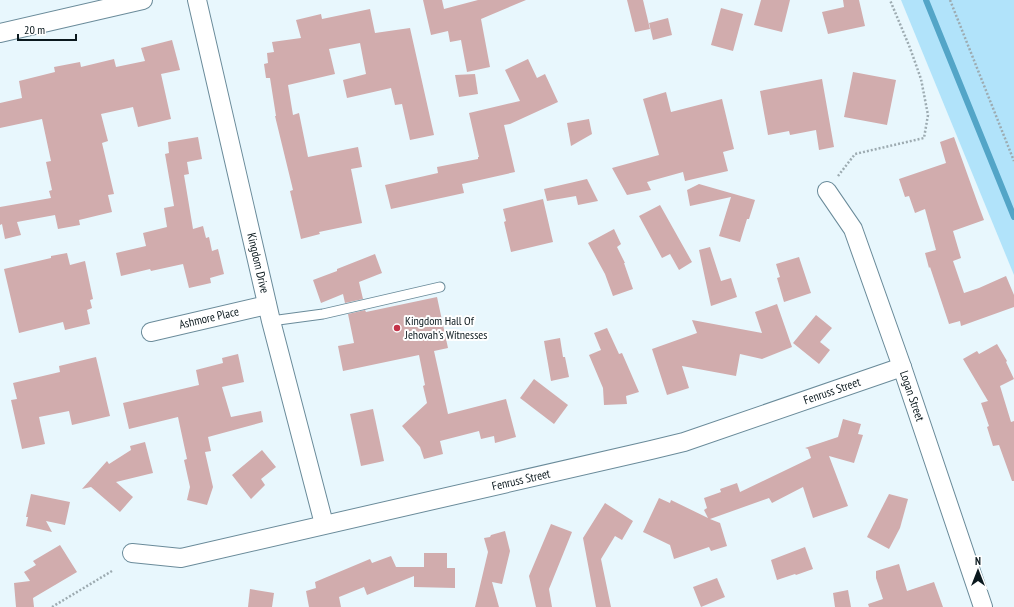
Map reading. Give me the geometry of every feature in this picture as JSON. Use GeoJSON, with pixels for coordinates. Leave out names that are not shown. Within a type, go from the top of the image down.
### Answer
{"type":"FeatureCollection","features":[{"type":"Feature","properties":{"kind":"street"},"geometry":{"type":"LineString","coordinates":[[0,33],[143,0]]}},
{"type":"Feature","properties":{"kind":"street","name":"Kingdom Drive"},"geometry":{"type":"LineString","coordinates":[[197,0],[269,313],[324,524]]}},
{"type":"Feature","properties":{"kind":"street","name":"Logan Street"},"geometry":{"type":"LineString","coordinates":[[827,191],[853,229],[902,367],[983,607]]}},
{"type":"Feature","properties":{"kind":"street","name":"Ashmore Place"},"geometry":{"type":"LineString","coordinates":[[151,332],[269,313]]}},
{"type":"Feature","properties":{"kind":"street","name":"Fenruss Street"},"geometry":{"type":"LineString","coordinates":[[132,554],[181,558],[643,452],[684,442],[902,367]]}},
{"type":"Feature","properties":{"kind":"lane"},"geometry":{"type":"LineString","coordinates":[[269,313],[323,314],[440,287]]}},
{"type":"Feature","properties":{"kind":"path"},"geometry":{"type":"LineString","coordinates":[[827,191],[855,154],[924,138],[928,115],[921,79],[890,0]]}},
{"type":"Feature","properties":{"kind":"path"},"geometry":{"type":"LineString","coordinates":[[950,0],[1014,161]]}},
{"type":"Feature","properties":{"kind":"path"},"geometry":{"type":"LineString","coordinates":[[52,607],[112,571]]}},
{"type":"Feature","properties":{"kind":"shaded area"},"geometry":{"type":"Polygon","coordinates":[[[901,0],[1014,0],[1014,275],[901,0]]]}},
{"type":"Feature","properties":{"kind":"building"},"geometry":{"type":"Polygon","coordinates":[[[423,0],[442,0],[444,9],[478,0],[526,0],[481,19],[490,67],[467,72],[461,40],[450,42],[448,31],[431,35],[423,0]]]}},
{"type":"Feature","properties":{"kind":"building"},"geometry":{"type":"Polygon","coordinates":[[[627,0],[643,0],[650,29],[635,32],[627,0]]]}},
{"type":"Feature","properties":{"kind":"building"},"geometry":{"type":"Polygon","coordinates":[[[761,0],[790,0],[782,32],[754,25],[761,0]]]}},
{"type":"Feature","properties":{"kind":"building"},"geometry":{"type":"Polygon","coordinates":[[[843,0],[859,0],[865,26],[828,34],[822,12],[844,7],[843,0]]]}},
{"type":"Feature","properties":{"kind":"building"},"geometry":{"type":"Polygon","coordinates":[[[721,8],[743,14],[733,51],[711,45],[721,8]]]}},
{"type":"Feature","properties":{"kind":"building"},"geometry":{"type":"Polygon","coordinates":[[[370,9],[375,33],[410,28],[434,135],[410,140],[402,104],[395,105],[391,88],[347,98],[343,80],[366,74],[360,43],[329,49],[335,74],[288,85],[293,115],[299,113],[308,157],[358,147],[362,167],[351,169],[362,223],[319,232],[320,234],[301,239],[290,191],[293,190],[275,116],[270,78],[266,78],[264,64],[268,63],[267,53],[274,52],[272,42],[301,38],[296,20],[321,14],[322,19],[370,9]]]}},
{"type":"Feature","properties":{"kind":"building"},"geometry":{"type":"Polygon","coordinates":[[[668,18],[672,35],[653,40],[649,23],[668,18]]]}},
{"type":"Feature","properties":{"kind":"building"},"geometry":{"type":"Polygon","coordinates":[[[172,40],[180,70],[161,74],[171,119],[138,127],[133,107],[101,114],[108,141],[102,143],[114,194],[108,195],[112,212],[79,220],[80,225],[58,229],[55,215],[17,222],[21,235],[5,239],[2,224],[0,225],[0,207],[51,198],[49,191],[52,190],[46,162],[51,161],[42,119],[0,128],[0,103],[22,98],[19,81],[55,72],[54,67],[80,62],[81,67],[114,59],[116,67],[145,61],[141,48],[172,40]]]}},
{"type":"Feature","properties":{"kind":"building"},"geometry":{"type":"Polygon","coordinates":[[[528,59],[537,78],[545,74],[558,102],[510,124],[504,125],[515,172],[462,184],[464,193],[391,209],[385,185],[438,173],[437,167],[478,159],[479,157],[469,113],[520,101],[505,70],[528,59]]]}},
{"type":"Feature","properties":{"kind":"building"},"geometry":{"type":"Polygon","coordinates":[[[853,72],[896,80],[887,125],[844,117],[853,72]]]}},
{"type":"Feature","properties":{"kind":"building"},"geometry":{"type":"Polygon","coordinates":[[[475,74],[478,94],[459,97],[455,75],[475,74]]]}},
{"type":"Feature","properties":{"kind":"building"},"geometry":{"type":"Polygon","coordinates":[[[822,79],[834,147],[819,150],[816,130],[790,135],[789,131],[768,135],[760,91],[822,79]]]}},
{"type":"Feature","properties":{"kind":"building"},"geometry":{"type":"Polygon","coordinates":[[[666,92],[671,112],[722,99],[734,149],[723,152],[728,171],[685,181],[683,172],[647,182],[651,190],[627,195],[612,168],[659,155],[643,99],[666,92]]]}},
{"type":"Feature","properties":{"kind":"building"},"geometry":{"type":"Polygon","coordinates":[[[589,119],[592,134],[571,146],[567,123],[589,119]]]}},
{"type":"Feature","properties":{"kind":"building"},"geometry":{"type":"Polygon","coordinates":[[[198,137],[202,159],[187,162],[189,174],[184,175],[193,229],[203,226],[206,238],[209,237],[212,251],[218,249],[224,274],[210,278],[211,283],[189,288],[183,264],[151,271],[150,269],[121,276],[116,253],[146,246],[143,233],[167,227],[164,208],[174,206],[165,154],[169,153],[168,142],[198,137]]]}},
{"type":"Feature","properties":{"kind":"building"},"geometry":{"type":"Polygon","coordinates":[[[954,137],[984,220],[953,231],[961,258],[953,261],[964,293],[1006,276],[1014,295],[1014,307],[961,326],[960,321],[949,324],[930,267],[929,268],[925,253],[936,250],[925,209],[915,213],[909,196],[905,197],[899,179],[946,163],[940,142],[954,137]]]}},
{"type":"Feature","properties":{"kind":"building"},"geometry":{"type":"Polygon","coordinates":[[[587,179],[598,201],[578,205],[576,196],[547,201],[544,189],[587,179]]]}},
{"type":"Feature","properties":{"kind":"building"},"geometry":{"type":"Polygon","coordinates":[[[699,184],[755,200],[740,242],[719,236],[731,197],[690,206],[687,190],[699,184]]]}},
{"type":"Feature","properties":{"kind":"building"},"geometry":{"type":"Polygon","coordinates":[[[543,199],[553,242],[511,252],[504,222],[506,221],[503,209],[543,199]]]}},
{"type":"Feature","properties":{"kind":"building"},"geometry":{"type":"Polygon","coordinates":[[[660,205],[692,262],[679,270],[670,254],[662,258],[639,216],[660,205]]]}},
{"type":"Feature","properties":{"kind":"building"},"geometry":{"type":"Polygon","coordinates":[[[614,229],[621,244],[617,247],[625,263],[633,289],[613,296],[605,274],[588,243],[614,229]]]}},
{"type":"Feature","properties":{"kind":"building"},"geometry":{"type":"Polygon","coordinates":[[[710,247],[721,281],[731,278],[737,297],[711,306],[699,250],[710,247]]]}},
{"type":"Feature","properties":{"kind":"building"},"geometry":{"type":"Polygon","coordinates":[[[67,253],[70,265],[85,261],[93,299],[90,300],[92,308],[87,310],[90,324],[65,330],[63,322],[19,333],[4,269],[67,253]]]}},
{"type":"Feature","properties":{"kind":"building"},"geometry":{"type":"Polygon","coordinates":[[[375,254],[382,273],[359,282],[363,299],[345,303],[343,294],[321,303],[313,280],[375,254]]]}},
{"type":"Feature","properties":{"kind":"building"},"geometry":{"type":"Polygon","coordinates":[[[799,257],[811,293],[784,302],[777,278],[780,277],[776,264],[799,257]]]}},
{"type":"Feature","properties":{"kind":"building"},"geometry":{"type":"Polygon","coordinates":[[[437,297],[448,348],[434,351],[448,414],[506,399],[516,437],[495,443],[494,436],[481,439],[479,431],[440,441],[443,454],[424,459],[420,447],[402,426],[427,403],[419,355],[343,371],[338,346],[354,343],[348,314],[365,310],[366,312],[437,297]]]}},
{"type":"Feature","properties":{"kind":"building"},"geometry":{"type":"Polygon","coordinates":[[[777,304],[792,347],[762,359],[740,354],[736,376],[682,366],[689,388],[667,395],[652,349],[697,333],[692,320],[762,333],[755,312],[777,304]]]}},
{"type":"Feature","properties":{"kind":"building"},"geometry":{"type":"Polygon","coordinates":[[[816,315],[832,328],[820,342],[830,350],[819,364],[793,343],[816,315]]]}},
{"type":"Feature","properties":{"kind":"building"},"geometry":{"type":"Polygon","coordinates":[[[607,328],[619,354],[622,353],[639,392],[626,396],[627,404],[604,405],[603,388],[589,355],[601,350],[594,333],[607,328]]]}},
{"type":"Feature","properties":{"kind":"building"},"geometry":{"type":"Polygon","coordinates":[[[560,338],[563,357],[565,357],[569,377],[551,381],[544,341],[560,338]]]}},
{"type":"Feature","properties":{"kind":"building"},"geometry":{"type":"Polygon","coordinates":[[[997,344],[1007,361],[1006,362],[1014,379],[1000,386],[1011,422],[1014,421],[1014,481],[1012,481],[999,445],[993,446],[987,427],[989,426],[981,403],[988,401],[963,359],[977,351],[979,354],[997,344]]]}},
{"type":"Feature","properties":{"kind":"building"},"geometry":{"type":"Polygon","coordinates":[[[238,354],[244,382],[222,387],[231,417],[261,411],[263,422],[208,437],[211,451],[205,452],[213,487],[207,505],[187,500],[190,487],[184,460],[187,459],[178,417],[129,429],[123,403],[199,385],[196,370],[223,363],[222,358],[238,354]]]}},
{"type":"Feature","properties":{"kind":"building"},"geometry":{"type":"Polygon","coordinates":[[[96,357],[110,416],[72,425],[69,411],[39,417],[45,444],[22,449],[11,400],[17,399],[13,383],[60,372],[59,366],[96,357]]]}},
{"type":"Feature","properties":{"kind":"building"},"geometry":{"type":"Polygon","coordinates":[[[534,379],[568,405],[554,424],[520,398],[534,379]]]}},
{"type":"Feature","properties":{"kind":"building"},"geometry":{"type":"Polygon","coordinates":[[[373,409],[384,461],[361,466],[350,414],[373,409]]]}},
{"type":"Feature","properties":{"kind":"building"},"geometry":{"type":"Polygon","coordinates":[[[843,419],[861,424],[858,434],[863,435],[854,463],[829,456],[848,506],[813,518],[803,487],[772,503],[769,498],[710,519],[720,523],[727,546],[711,551],[709,547],[674,559],[670,545],[643,532],[659,498],[670,503],[671,500],[708,518],[704,510],[707,508],[704,498],[721,492],[720,489],[737,483],[740,492],[811,458],[808,449],[805,448],[838,437],[843,419]]]}},
{"type":"Feature","properties":{"kind":"building"},"geometry":{"type":"Polygon","coordinates":[[[145,442],[153,473],[116,482],[133,497],[120,512],[91,487],[82,489],[107,461],[109,464],[131,450],[130,446],[145,442]]]}},
{"type":"Feature","properties":{"kind":"building"},"geometry":{"type":"Polygon","coordinates":[[[262,450],[276,467],[261,479],[265,485],[251,499],[232,475],[262,450]]]}},
{"type":"Feature","properties":{"kind":"building"},"geometry":{"type":"Polygon","coordinates":[[[31,494],[70,502],[65,525],[46,521],[52,532],[26,526],[28,517],[26,517],[31,494]]]}},
{"type":"Feature","properties":{"kind":"building"},"geometry":{"type":"Polygon","coordinates":[[[889,494],[908,499],[900,528],[889,549],[867,537],[889,494]]]}},
{"type":"Feature","properties":{"kind":"building"},"geometry":{"type":"Polygon","coordinates":[[[605,503],[633,521],[622,540],[615,536],[601,559],[611,607],[596,607],[583,538],[605,503]]]}},
{"type":"Feature","properties":{"kind":"building"},"geometry":{"type":"Polygon","coordinates":[[[551,524],[572,532],[549,589],[552,607],[536,607],[529,576],[551,524]]]}},
{"type":"Feature","properties":{"kind":"building"},"geometry":{"type":"Polygon","coordinates":[[[505,531],[510,551],[502,584],[492,582],[499,607],[475,607],[488,552],[484,538],[505,531]]]}},
{"type":"Feature","properties":{"kind":"building"},"geometry":{"type":"Polygon","coordinates":[[[60,545],[77,572],[33,598],[34,607],[16,607],[14,583],[30,581],[24,572],[36,565],[33,561],[60,545]]]}},
{"type":"Feature","properties":{"kind":"building"},"geometry":{"type":"Polygon","coordinates":[[[805,547],[813,569],[777,580],[771,560],[805,547]]]}},
{"type":"Feature","properties":{"kind":"building"},"geometry":{"type":"Polygon","coordinates":[[[424,553],[447,553],[447,568],[455,568],[455,588],[414,587],[414,576],[367,595],[364,587],[339,597],[341,607],[309,607],[306,591],[316,588],[315,582],[370,559],[372,563],[391,556],[396,567],[424,567],[424,553]]]}},
{"type":"Feature","properties":{"kind":"building"},"geometry":{"type":"Polygon","coordinates":[[[899,564],[907,591],[934,582],[943,607],[869,607],[868,604],[883,599],[876,578],[876,571],[899,564]]]}},
{"type":"Feature","properties":{"kind":"building"},"geometry":{"type":"Polygon","coordinates":[[[717,578],[725,597],[701,607],[693,587],[717,578]]]}},
{"type":"Feature","properties":{"kind":"building"},"geometry":{"type":"Polygon","coordinates":[[[250,589],[274,593],[272,607],[248,607],[250,589]]]}},
{"type":"Feature","properties":{"kind":"building"},"geometry":{"type":"Polygon","coordinates":[[[848,590],[851,607],[835,607],[833,593],[848,590]]]}},
{"type":"Feature","properties":{"kind":"waterway"},"geometry":{"type":"LineString","coordinates":[[926,0],[1014,217]]}},
{"type":"Feature","properties":{"kind":"place","name":"Kingdom Hall Of Jehovah's Witnesses"},"geometry":{"type":"Point","coordinates":[397,328]}}]}
